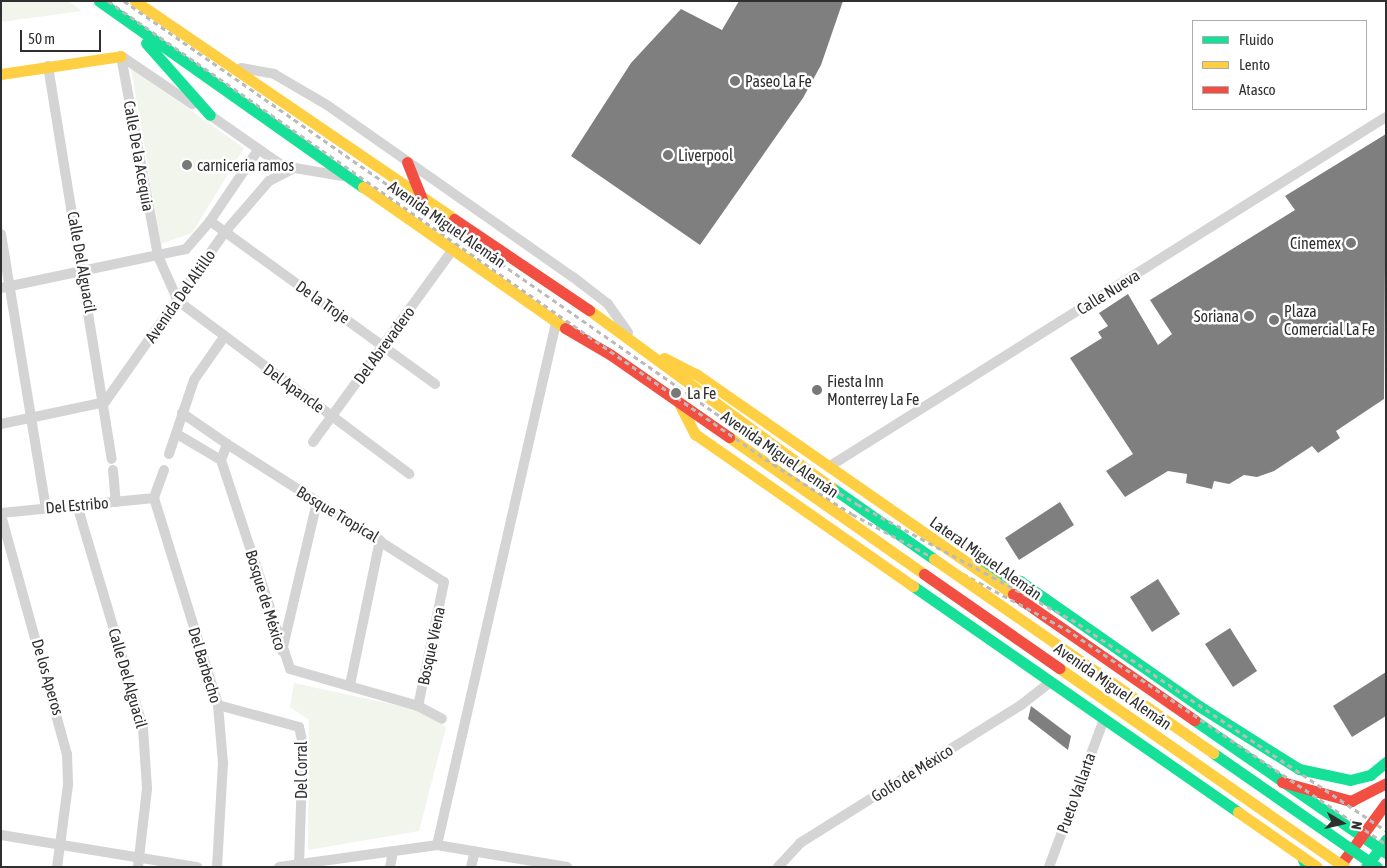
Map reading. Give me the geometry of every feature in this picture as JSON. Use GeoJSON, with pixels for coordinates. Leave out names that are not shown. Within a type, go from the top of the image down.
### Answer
{"type":"FeatureCollection","features":[{"type":"Feature","properties":{"kind":"main road","name":"Avenida Miguel Alemán"},"geometry":{"type":"LineString","coordinates":[[99,1],[454,248],[556,323],[680,405],[1344,867]]}},
{"type":"Feature","properties":{"kind":"main road","name":"Avenida Miguel Alemán"},"geometry":{"type":"LineString","coordinates":[[135,1],[422,199],[631,339],[648,354],[934,559],[1377,867]]}},
{"type":"Feature","properties":{"kind":"main road"},"geometry":{"type":"LineString","coordinates":[[125,20],[210,115]]}},
{"type":"Feature","properties":{"kind":"main road"},"geometry":{"type":"LineString","coordinates":[[1,74],[121,56]]}},
{"type":"Feature","properties":{"kind":"main road"},"geometry":{"type":"LineString","coordinates":[[407,162],[422,199]]}},
{"type":"Feature","properties":{"kind":"main road","name":"Lateral Miguel Alemán"},"geometry":{"type":"LineString","coordinates":[[648,354],[667,359],[696,374],[1282,782],[1361,835],[1384,846]]}},
{"type":"Feature","properties":{"kind":"main road"},"geometry":{"type":"LineString","coordinates":[[680,405],[695,434],[1280,842],[1304,862],[1317,867]]}},
{"type":"Feature","properties":{"kind":"main road"},"geometry":{"type":"LineString","coordinates":[[973,568],[1020,581],[1198,706],[1299,769],[1326,777],[1360,779],[1386,762]]}},
{"type":"Feature","properties":{"kind":"main road"},"geometry":{"type":"LineString","coordinates":[[1191,718],[1198,706]]}},
{"type":"Feature","properties":{"kind":"main road"},"geometry":{"type":"LineString","coordinates":[[1282,782],[1351,801],[1386,783]]}},
{"type":"Feature","properties":{"kind":"main road"},"geometry":{"type":"LineString","coordinates":[[1280,842],[1301,841],[1308,836],[1312,821],[1303,796]]}},
{"type":"Feature","properties":{"kind":"main road"},"geometry":{"type":"LineString","coordinates":[[1339,867],[1386,803]]}},
{"type":"Feature","properties":{"kind":"main road"},"geometry":{"type":"LineString","coordinates":[[1366,867],[1384,846]]}},
{"type":"Feature","properties":{"kind":"street"},"geometry":{"type":"LineString","coordinates":[[121,56],[287,169],[354,178]]}},
{"type":"Feature","properties":{"kind":"street","name":"Calle De la Acequia"},"geometry":{"type":"LineString","coordinates":[[121,56],[158,256],[178,301]]}},
{"type":"Feature","properties":{"kind":"street","name":"Calle Del Alguacil"},"geometry":{"type":"LineString","coordinates":[[48,66],[84,270],[112,459]]}},
{"type":"Feature","properties":{"kind":"street"},"geometry":{"type":"LineString","coordinates":[[227,66],[274,74],[327,105],[608,304],[631,339]]}},
{"type":"Feature","properties":{"kind":"street","name":"Calle Nueva"},"geometry":{"type":"LineString","coordinates":[[830,466],[1386,117]]}},
{"type":"Feature","properties":{"kind":"street"},"geometry":{"type":"LineString","coordinates":[[6,287],[186,249],[210,221],[258,150]]}},
{"type":"Feature","properties":{"kind":"street","name":"Avenida Del Altillo"},"geometry":{"type":"LineString","coordinates":[[105,402],[178,301],[224,233],[269,181],[287,169]]}},
{"type":"Feature","properties":{"kind":"street","name":"De la Troje"},"geometry":{"type":"LineString","coordinates":[[210,221],[224,233],[384,344],[435,384]]}},
{"type":"Feature","properties":{"kind":"street"},"geometry":{"type":"LineString","coordinates":[[1,234],[6,287],[46,508]]}},
{"type":"Feature","properties":{"kind":"street","name":"Del Abrevadero"},"geometry":{"type":"LineString","coordinates":[[313,442],[454,248]]}},
{"type":"Feature","properties":{"kind":"street","name":"Del Apancle"},"geometry":{"type":"LineString","coordinates":[[178,301],[224,338],[333,416],[409,474]]}},
{"type":"Feature","properties":{"kind":"street"},"geometry":{"type":"LineString","coordinates":[[437,845],[556,323]]}},
{"type":"Feature","properties":{"kind":"street"},"geometry":{"type":"LineString","coordinates":[[169,454],[194,380],[224,338]]}},
{"type":"Feature","properties":{"kind":"street"},"geometry":{"type":"LineString","coordinates":[[1,424],[105,402]]}},
{"type":"Feature","properties":{"kind":"street","name":"Bosque Tropical"},"geometry":{"type":"LineString","coordinates":[[182,413],[317,502],[437,576],[444,587]]}},
{"type":"Feature","properties":{"kind":"street"},"geometry":{"type":"LineString","coordinates":[[177,434],[221,460],[227,444]]}},
{"type":"Feature","properties":{"kind":"street","name":"Bosque de México"},"geometry":{"type":"LineString","coordinates":[[221,460],[282,652],[290,669],[418,706],[442,719]]}},
{"type":"Feature","properties":{"kind":"street"},"geometry":{"type":"LineString","coordinates":[[113,470],[116,502]]}},
{"type":"Feature","properties":{"kind":"street"},"geometry":{"type":"LineString","coordinates":[[154,498],[164,470]]}},
{"type":"Feature","properties":{"kind":"street","name":"Del Estribo"},"geometry":{"type":"LineString","coordinates":[[1,514],[154,498]]}},
{"type":"Feature","properties":{"kind":"street","name":"Del Barbecho"},"geometry":{"type":"LineString","coordinates":[[154,498],[218,705],[223,763],[217,867]]}},
{"type":"Feature","properties":{"kind":"street"},"geometry":{"type":"LineString","coordinates":[[282,652],[317,502]]}},
{"type":"Feature","properties":{"kind":"street","name":"Calle Del Alguacil"},"geometry":{"type":"LineString","coordinates":[[77,505],[143,728],[147,789],[139,861]]}},
{"type":"Feature","properties":{"kind":"street","name":"De los Aperos"},"geometry":{"type":"LineString","coordinates":[[1,514],[63,728],[68,785],[57,867]]}},
{"type":"Feature","properties":{"kind":"street"},"geometry":{"type":"LineString","coordinates":[[350,685],[380,540]]}},
{"type":"Feature","properties":{"kind":"street","name":"Bosque Viena"},"geometry":{"type":"LineString","coordinates":[[418,706],[444,587]]}},
{"type":"Feature","properties":{"kind":"street","name":"Golfo de México"},"geometry":{"type":"LineString","coordinates":[[778,867],[800,843],[1021,705],[1050,682]]}},
{"type":"Feature","properties":{"kind":"street","name":"Del Corral"},"geometry":{"type":"LineString","coordinates":[[218,705],[299,727],[302,745],[299,866]]}},
{"type":"Feature","properties":{"kind":"street","name":"Pueto Vallarta"},"geometry":{"type":"LineString","coordinates":[[1049,867],[1104,719]]}},
{"type":"Feature","properties":{"kind":"street"},"geometry":{"type":"LineString","coordinates":[[1,835],[61,843],[139,861],[197,867]]}},
{"type":"Feature","properties":{"kind":"street"},"geometry":{"type":"LineString","coordinates":[[279,867],[299,866],[437,845],[546,865],[567,867]]}},
{"type":"Feature","properties":{"kind":"street"},"geometry":{"type":"LineString","coordinates":[[471,867],[475,851]]}},
{"type":"Feature","properties":{"kind":"street"},"geometry":{"type":"LineString","coordinates":[[390,867],[394,852]]}},
{"type":"Feature","properties":{"kind":"shaded area"},"geometry":{"type":"Polygon","coordinates":[[[1,1],[68,1],[82,11],[1,22],[1,1]]]}},
{"type":"Feature","properties":{"kind":"shaded area"},"geometry":{"type":"Polygon","coordinates":[[[131,68],[244,148],[192,233],[161,244],[131,68]]]}},
{"type":"Feature","properties":{"kind":"shaded area"},"geometry":{"type":"Polygon","coordinates":[[[294,683],[419,710],[446,727],[419,831],[308,850],[309,720],[290,707],[294,683]]]}},
{"type":"Feature","properties":{"kind":"building"},"geometry":{"type":"Polygon","coordinates":[[[739,1],[843,1],[821,65],[803,98],[700,245],[571,156],[631,63],[681,9],[722,30],[739,1]]]}},
{"type":"Feature","properties":{"kind":"building","name":"Plaza Comercial La Fe"},"geometry":{"type":"Polygon","coordinates":[[[1386,134],[1384,399],[1336,431],[1340,438],[1318,453],[1312,446],[1274,471],[1257,477],[1244,475],[1229,484],[1214,481],[1212,489],[1186,483],[1187,474],[1168,471],[1125,497],[1106,471],[1133,454],[1070,358],[1102,338],[1098,332],[1108,326],[1099,313],[1128,294],[1158,345],[1172,334],[1150,300],[1295,210],[1285,196],[1386,134]]]}},
{"type":"Feature","properties":{"kind":"building"},"geometry":{"type":"Polygon","coordinates":[[[1060,502],[1074,525],[1019,560],[1005,538],[1060,502]]]}},
{"type":"Feature","properties":{"kind":"building"},"geometry":{"type":"Polygon","coordinates":[[[1158,579],[1180,614],[1152,632],[1130,597],[1158,579]]]}},
{"type":"Feature","properties":{"kind":"building"},"geometry":{"type":"Polygon","coordinates":[[[1230,628],[1257,671],[1233,687],[1205,644],[1230,628]]]}},
{"type":"Feature","properties":{"kind":"building"},"geometry":{"type":"Polygon","coordinates":[[[1386,672],[1386,716],[1352,737],[1333,706],[1386,672]]]}},
{"type":"Feature","properties":{"kind":"building"},"geometry":{"type":"Polygon","coordinates":[[[1031,706],[1071,736],[1068,750],[1028,719],[1031,706]]]}},
{"type":"Feature","properties":{"kind":"railway"},"geometry":{"type":"LineString","coordinates":[[108,1],[765,459],[852,514],[1066,629],[1386,844]]}},
{"type":"Feature","properties":{"kind":"railway"},"geometry":{"type":"LineString","coordinates":[[124,1],[770,451],[857,504],[1071,619],[1386,831]]}},
{"type":"Feature","properties":{"kind":"traffic: fast"},"geometry":{"type":"LineString","coordinates":[[99,1],[363,187]]}},
{"type":"Feature","properties":{"kind":"traffic: fast"},"geometry":{"type":"LineString","coordinates":[[146,43],[210,115]]}},
{"type":"Feature","properties":{"kind":"traffic: fast"},"geometry":{"type":"LineString","coordinates":[[831,487],[934,559]]}},
{"type":"Feature","properties":{"kind":"traffic: fast"},"geometry":{"type":"LineString","coordinates":[[979,569],[1020,581],[1199,706],[1299,769],[1350,780],[1370,775],[1386,762]]}},
{"type":"Feature","properties":{"kind":"traffic: fast"},"geometry":{"type":"LineString","coordinates":[[913,586],[1238,812]]}},
{"type":"Feature","properties":{"kind":"traffic: fast"},"geometry":{"type":"LineString","coordinates":[[1194,720],[1386,853]]}},
{"type":"Feature","properties":{"kind":"traffic: fast"},"geometry":{"type":"LineString","coordinates":[[1213,753],[1377,867]]}},
{"type":"Feature","properties":{"kind":"traffic: fast"},"geometry":{"type":"LineString","coordinates":[[1366,867],[1386,839]]}},
{"type":"Feature","properties":{"kind":"traffic: fast"},"geometry":{"type":"LineString","coordinates":[[1302,857],[1306,867]]}},
{"type":"Feature","properties":{"kind":"traffic: slow"},"geometry":{"type":"LineString","coordinates":[[135,1],[454,219]]}},
{"type":"Feature","properties":{"kind":"traffic: slow"},"geometry":{"type":"LineString","coordinates":[[1,74],[121,56]]}},
{"type":"Feature","properties":{"kind":"traffic: slow"},"geometry":{"type":"LineString","coordinates":[[363,187],[565,328]]}},
{"type":"Feature","properties":{"kind":"traffic: slow"},"geometry":{"type":"LineString","coordinates":[[589,310],[831,487]]}},
{"type":"Feature","properties":{"kind":"traffic: slow"},"geometry":{"type":"LineString","coordinates":[[664,358],[696,374],[1013,594]]}},
{"type":"Feature","properties":{"kind":"traffic: slow"},"geometry":{"type":"LineString","coordinates":[[680,405],[695,434],[913,586]]}},
{"type":"Feature","properties":{"kind":"traffic: slow"},"geometry":{"type":"LineString","coordinates":[[729,437],[924,574]]}},
{"type":"Feature","properties":{"kind":"traffic: slow"},"geometry":{"type":"LineString","coordinates":[[934,559],[1213,753]]}},
{"type":"Feature","properties":{"kind":"traffic: slow"},"geometry":{"type":"LineString","coordinates":[[1059,668],[1344,867]]}},
{"type":"Feature","properties":{"kind":"traffic: slow"},"geometry":{"type":"LineString","coordinates":[[1238,812],[1317,867]]}},
{"type":"Feature","properties":{"kind":"traffic: jam"},"geometry":{"type":"LineString","coordinates":[[407,162],[422,199]]}},
{"type":"Feature","properties":{"kind":"traffic: jam"},"geometry":{"type":"LineString","coordinates":[[454,219],[589,310]]}},
{"type":"Feature","properties":{"kind":"traffic: jam"},"geometry":{"type":"LineString","coordinates":[[565,328],[611,355],[729,437]]}},
{"type":"Feature","properties":{"kind":"traffic: jam"},"geometry":{"type":"LineString","coordinates":[[924,574],[1059,668]]}},
{"type":"Feature","properties":{"kind":"traffic: jam"},"geometry":{"type":"LineString","coordinates":[[1013,594],[1194,720]]}},
{"type":"Feature","properties":{"kind":"traffic: jam"},"geometry":{"type":"LineString","coordinates":[[1282,782],[1351,801],[1386,783]]}},
{"type":"Feature","properties":{"kind":"traffic: jam"},"geometry":{"type":"LineString","coordinates":[[1344,860],[1386,803]]}},
{"type":"Feature","properties":{"kind":"place","name":"Paseo La Fe"},"geometry":{"type":"Point","coordinates":[735,81]}},
{"type":"Feature","properties":{"kind":"place","name":"Liverpool"},"geometry":{"type":"Point","coordinates":[668,155]}},
{"type":"Feature","properties":{"kind":"place","name":"carniceria ramos"},"geometry":{"type":"Point","coordinates":[187,165]}},
{"type":"Feature","properties":{"kind":"place","name":"Cinemex"},"geometry":{"type":"Point","coordinates":[1351,243]}},
{"type":"Feature","properties":{"kind":"place","name":"Soriana"},"geometry":{"type":"Point","coordinates":[1249,316]}},
{"type":"Feature","properties":{"kind":"place","name":"Plaza Comercial La Fe"},"geometry":{"type":"Point","coordinates":[1274,320]}},
{"type":"Feature","properties":{"kind":"place","name":"Fiesta Inn Monterrey La Fe"},"geometry":{"type":"Point","coordinates":[817,390]}},
{"type":"Feature","properties":{"kind":"place","name":"La Fe"},"geometry":{"type":"Point","coordinates":[676,393]}}]}
